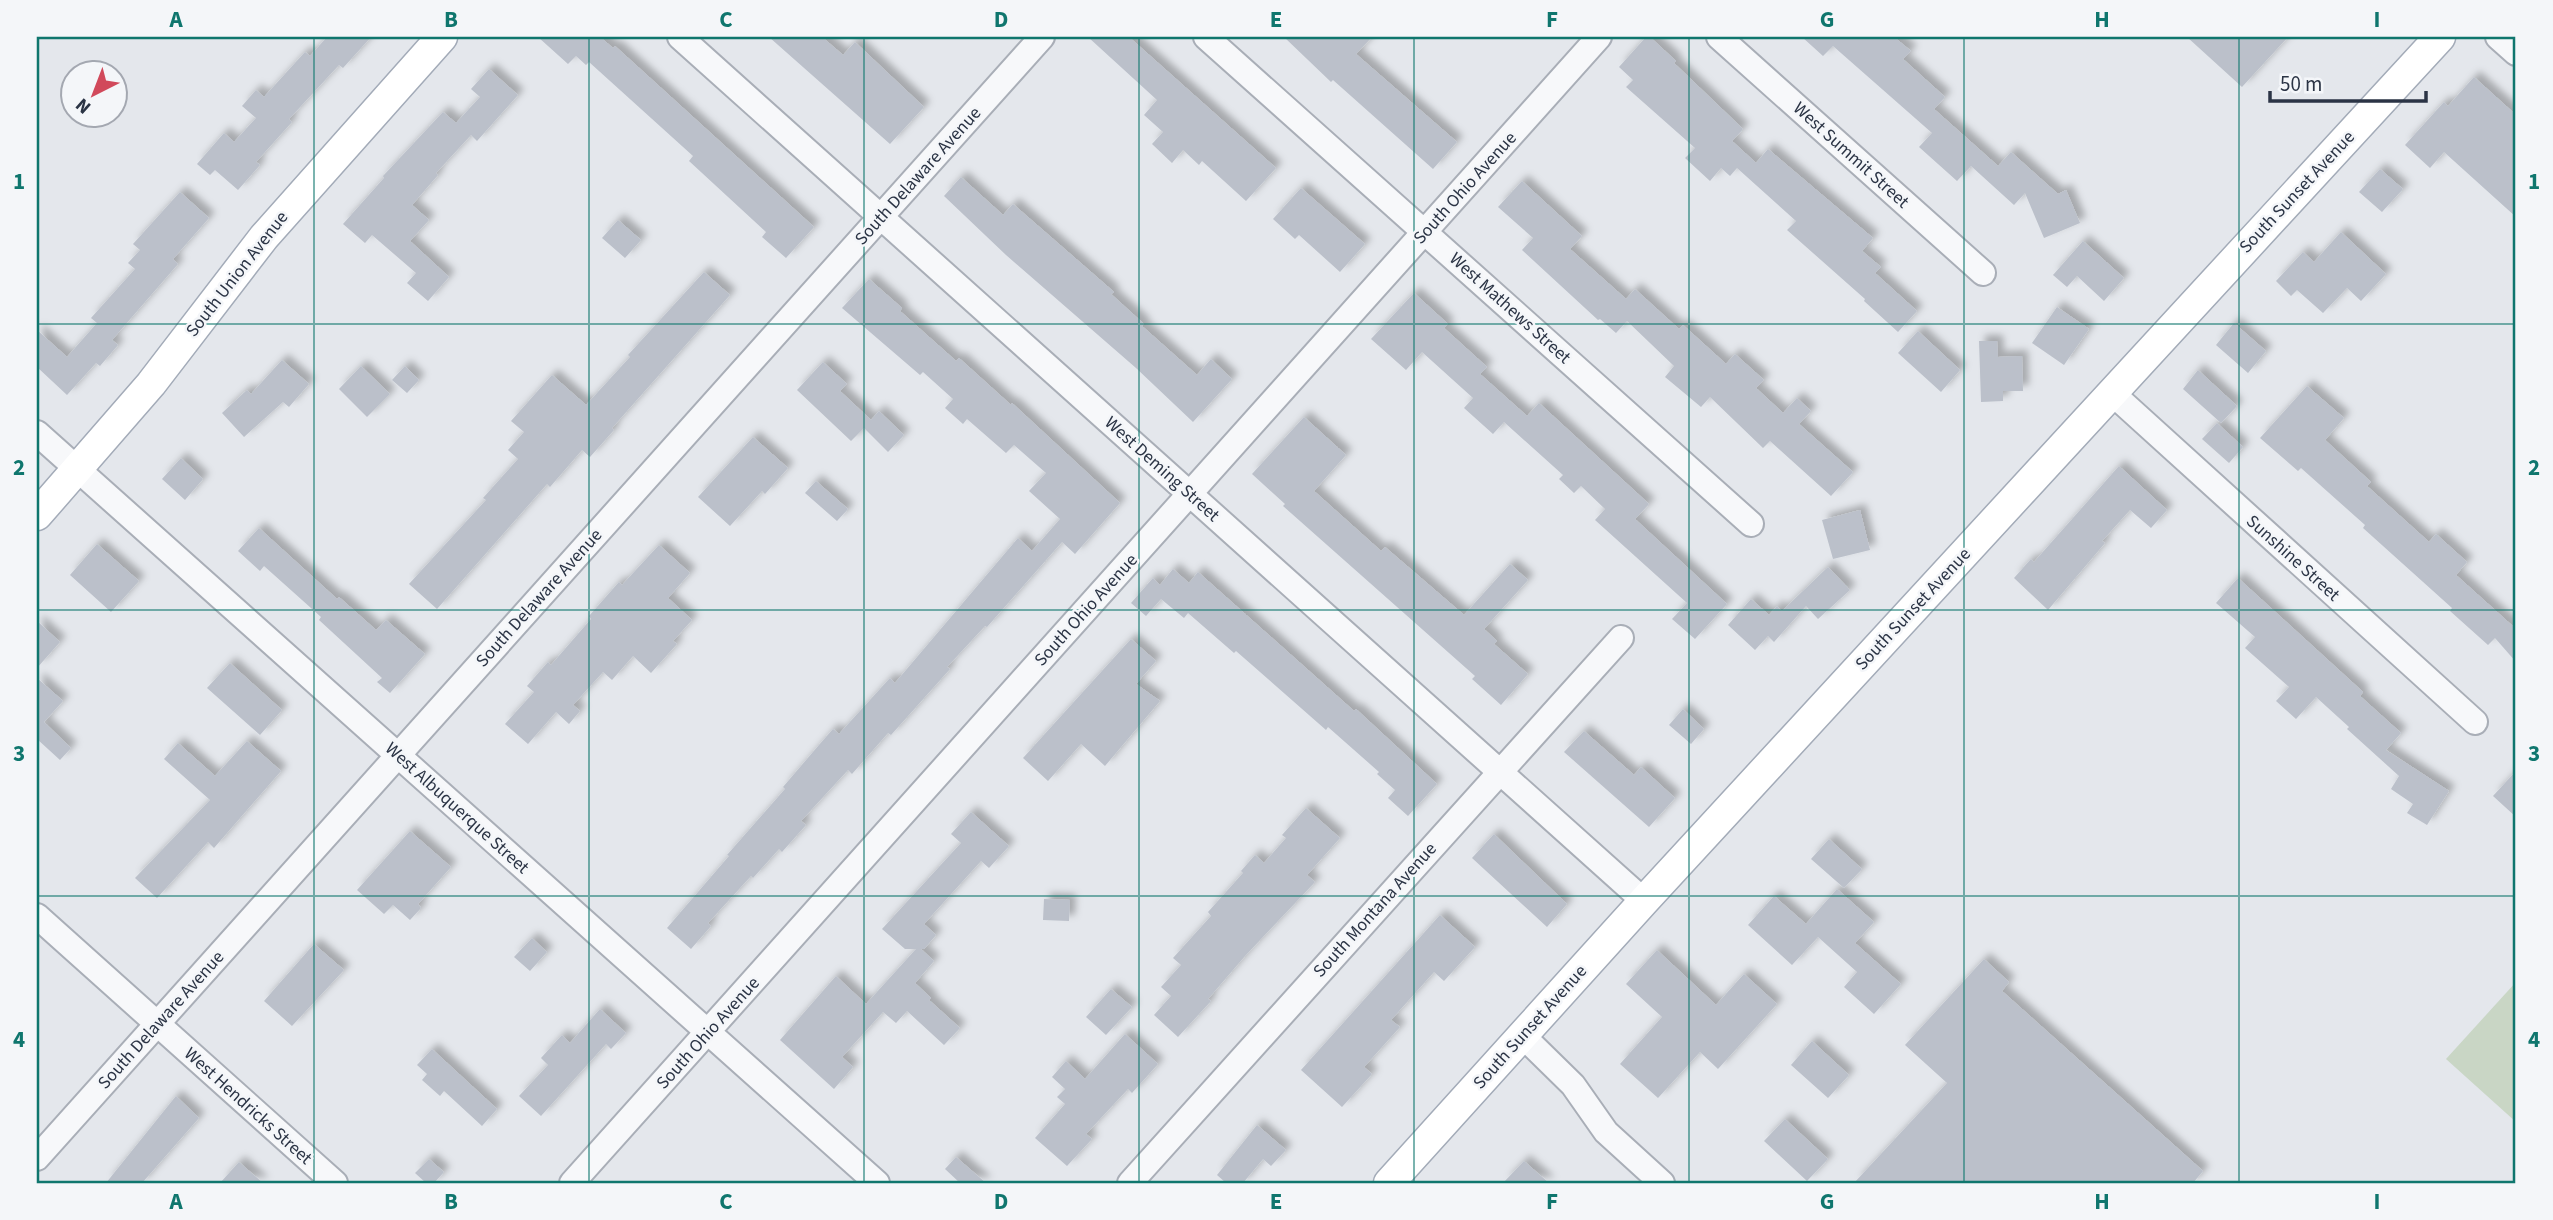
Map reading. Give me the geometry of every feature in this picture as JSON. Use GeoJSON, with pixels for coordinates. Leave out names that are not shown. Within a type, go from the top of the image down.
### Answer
{"type":"FeatureCollection","features":[{"type":"Feature","properties":{"kind":"main road","name":"South Union Avenue"},"geometry":{"type":"LineString","coordinates":[[37,515],[151,384],[264,237],[442,37]]}},
{"type":"Feature","properties":{"kind":"main road","name":"South Sunset Avenue"},"geometry":{"type":"LineString","coordinates":[[1389,1183],[1644,901],[2440,37]]}},
{"type":"Feature","properties":{"kind":"street","name":"West Deming Street"},"geometry":{"type":"LineString","coordinates":[[680,37],[1644,901]]}},
{"type":"Feature","properties":{"kind":"street","name":"South Delaware Avenue"},"geometry":{"type":"LineString","coordinates":[[37,1158],[1042,37]]}},
{"type":"Feature","properties":{"kind":"street","name":"West Mathews Street"},"geometry":{"type":"LineString","coordinates":[[1206,37],[1751,524]]}},
{"type":"Feature","properties":{"kind":"street","name":"South Ohio Avenue"},"geometry":{"type":"LineString","coordinates":[[572,1183],[1599,37]]}},
{"type":"Feature","properties":{"kind":"street","name":"West Summit Street"},"geometry":{"type":"LineString","coordinates":[[1719,37],[1983,273]]}},
{"type":"Feature","properties":{"kind":"street"},"geometry":{"type":"LineString","coordinates":[[2498,37],[2516,54]]}},
{"type":"Feature","properties":{"kind":"street","name":"Sunshine Street"},"geometry":{"type":"LineString","coordinates":[[2112,393],[2475,722]]}},
{"type":"Feature","properties":{"kind":"street","name":"West Albuquerque Street"},"geometry":{"type":"LineString","coordinates":[[37,433],[877,1183]]}},
{"type":"Feature","properties":{"kind":"street","name":"South Montana Avenue"},"geometry":{"type":"LineString","coordinates":[[1129,1183],[1621,638]]}},
{"type":"Feature","properties":{"kind":"street","name":"West Hendricks Street"},"geometry":{"type":"LineString","coordinates":[[37,916],[335,1183]]}},
{"type":"Feature","properties":{"kind":"street"},"geometry":{"type":"LineString","coordinates":[[1522,1035],[1573,1085],[1606,1132],[1662,1183]]}},
{"type":"Feature","properties":{"kind":"green space"},"geometry":{"type":"Polygon","coordinates":[[[2516,982],[2516,1122],[2446,1059],[2516,982]]]}},
{"type":"Feature","properties":{"kind":"building"},"geometry":{"type":"Polygon","coordinates":[[[327,37],[371,37],[343,68],[339,65],[289,119],[292,122],[256,162],[260,165],[238,190],[215,170],[210,175],[197,164],[224,133],[234,142],[256,118],[242,106],[256,90],[264,97],[305,52],[310,56],[327,37]]]}},
{"type":"Feature","properties":{"kind":"building"},"geometry":{"type":"Polygon","coordinates":[[[538,37],[600,37],[613,48],[615,46],[814,227],[786,258],[762,237],[766,232],[689,161],[693,156],[589,62],[586,65],[576,56],[568,64],[538,37]]]}},
{"type":"Feature","properties":{"kind":"building"},"geometry":{"type":"Polygon","coordinates":[[[769,37],[822,37],[843,55],[855,42],[924,107],[890,144],[769,37]]]}},
{"type":"Feature","properties":{"kind":"building"},"geometry":{"type":"Polygon","coordinates":[[[1088,37],[1129,37],[1276,168],[1246,201],[1202,161],[1199,165],[1183,150],[1172,163],[1152,144],[1163,132],[1144,115],[1157,100],[1088,37]]]}},
{"type":"Feature","properties":{"kind":"building"},"geometry":{"type":"Polygon","coordinates":[[[1284,37],[1372,37],[1356,54],[1457,142],[1433,169],[1333,80],[1331,82],[1284,37]]]}},
{"type":"Feature","properties":{"kind":"building"},"geometry":{"type":"Polygon","coordinates":[[[1646,37],[1650,37],[1676,61],[1674,63],[1743,129],[1732,141],[1756,163],[1768,149],[1873,238],[1862,251],[1881,267],[1875,273],[1917,311],[1898,332],[1787,230],[1796,221],[1737,168],[1730,176],[1721,168],[1710,181],[1685,158],[1695,148],[1626,87],[1633,80],[1619,67],[1646,37]]]}},
{"type":"Feature","properties":{"kind":"building"},"geometry":{"type":"Polygon","coordinates":[[[1802,37],[1894,37],[1911,51],[1903,59],[1945,97],[1934,109],[1998,166],[2011,152],[2058,194],[2066,190],[2080,223],[2044,238],[2025,193],[2014,205],[1971,166],[1957,181],[1919,147],[1932,133],[1833,46],[1823,56],[1802,37]]]}},
{"type":"Feature","properties":{"kind":"building"},"geometry":{"type":"Polygon","coordinates":[[[2187,37],[2288,37],[2242,87],[2187,37]]]}},
{"type":"Feature","properties":{"kind":"building"},"geometry":{"type":"Polygon","coordinates":[[[489,69],[518,95],[477,141],[471,135],[436,173],[438,175],[412,205],[429,220],[410,241],[449,277],[428,301],[407,283],[416,273],[372,235],[365,243],[343,224],[383,176],[443,112],[456,123],[480,97],[471,89],[489,69]]]}},
{"type":"Feature","properties":{"kind":"building"},"geometry":{"type":"Polygon","coordinates":[[[2474,77],[2516,115],[2516,217],[2444,152],[2430,168],[2405,145],[2444,102],[2448,106],[2474,77]]]}},
{"type":"Feature","properties":{"kind":"building"},"geometry":{"type":"Polygon","coordinates":[[[2380,169],[2403,189],[2382,212],[2359,192],[2380,169]]]}},
{"type":"Feature","properties":{"kind":"building"},"geometry":{"type":"Polygon","coordinates":[[[961,177],[1003,215],[1013,204],[1114,292],[1111,294],[1144,324],[1142,326],[1197,375],[1211,359],[1232,379],[1193,422],[944,196],[961,177]]]}},
{"type":"Feature","properties":{"kind":"building"},"geometry":{"type":"Polygon","coordinates":[[[1522,181],[1582,236],[1570,249],[1626,299],[1635,289],[1679,329],[1683,325],[1726,364],[1735,354],[1764,380],[1756,388],[1783,413],[1797,398],[1811,411],[1799,424],[1853,472],[1831,496],[1770,441],[1763,448],[1710,397],[1701,407],[1665,377],[1674,366],[1627,321],[1616,333],[1598,320],[1522,250],[1533,238],[1498,207],[1522,181]]]}},
{"type":"Feature","properties":{"kind":"building"},"geometry":{"type":"Polygon","coordinates":[[[1301,188],[1365,244],[1340,272],[1299,235],[1295,239],[1273,219],[1301,188]]]}},
{"type":"Feature","properties":{"kind":"building"},"geometry":{"type":"Polygon","coordinates":[[[180,192],[209,218],[173,259],[178,264],[112,340],[118,345],[100,366],[96,363],[67,395],[37,367],[37,330],[67,357],[97,323],[91,318],[135,269],[128,263],[140,250],[133,244],[180,192]]]}},
{"type":"Feature","properties":{"kind":"building"},"geometry":{"type":"Polygon","coordinates":[[[618,220],[641,240],[625,258],[602,238],[618,220]]]}},
{"type":"Feature","properties":{"kind":"building"},"geometry":{"type":"Polygon","coordinates":[[[2341,232],[2386,274],[2361,301],[2347,288],[2323,313],[2297,290],[2291,296],[2276,281],[2303,252],[2314,262],[2341,232]]]}},
{"type":"Feature","properties":{"kind":"building"},"geometry":{"type":"Polygon","coordinates":[[[2083,241],[2124,278],[2104,301],[2077,276],[2067,287],[2053,275],[2083,241]]]}},
{"type":"Feature","properties":{"kind":"building"},"geometry":{"type":"Polygon","coordinates":[[[704,272],[730,295],[612,428],[614,430],[590,457],[582,450],[550,487],[547,484],[437,609],[409,584],[486,500],[483,498],[518,459],[508,450],[524,432],[511,421],[552,375],[586,405],[704,272]]]}},
{"type":"Feature","properties":{"kind":"building"},"geometry":{"type":"Polygon","coordinates":[[[869,279],[956,361],[959,358],[1011,405],[1012,403],[1120,503],[1075,554],[1062,542],[987,627],[985,626],[947,667],[950,669],[891,735],[888,733],[852,774],[848,770],[801,821],[806,825],[782,852],[779,849],[708,923],[711,926],[691,949],[667,928],[819,745],[833,729],[839,734],[890,678],[895,683],[1018,538],[1032,551],[1060,519],[1029,491],[1046,473],[1014,445],[1006,453],[967,419],[963,424],[945,408],[953,399],[923,372],[920,375],[842,308],[869,279]]]}},
{"type":"Feature","properties":{"kind":"building"},"geometry":{"type":"Polygon","coordinates":[[[1414,293],[1448,324],[1444,328],[1487,367],[1480,374],[1527,416],[1539,403],[1649,504],[1635,519],[1727,604],[1695,639],[1672,619],[1687,603],[1595,520],[1605,509],[1581,486],[1574,493],[1559,479],[1563,475],[1504,422],[1493,434],[1464,408],[1473,398],[1422,352],[1406,370],[1371,339],[1414,293]]]}},
{"type":"Feature","properties":{"kind":"building"},"geometry":{"type":"Polygon","coordinates":[[[2057,307],[2089,329],[2064,365],[2032,343],[2057,307]]]}},
{"type":"Feature","properties":{"kind":"building"},"geometry":{"type":"Polygon","coordinates":[[[2234,323],[2266,351],[2248,373],[2216,345],[2234,323]]]}},
{"type":"Feature","properties":{"kind":"building"},"geometry":{"type":"Polygon","coordinates":[[[1918,331],[1960,370],[1941,392],[1898,353],[1918,331]]]}},
{"type":"Feature","properties":{"kind":"building"},"geometry":{"type":"Polygon","coordinates":[[[1979,341],[1997,341],[1998,357],[2022,356],[2023,391],[2003,391],[2003,401],[1981,402],[1979,341]]]}},
{"type":"Feature","properties":{"kind":"building"},"geometry":{"type":"Polygon","coordinates":[[[282,360],[309,384],[289,407],[283,402],[244,437],[222,413],[247,390],[251,394],[282,360]]]}},
{"type":"Feature","properties":{"kind":"building"},"geometry":{"type":"Polygon","coordinates":[[[823,362],[847,384],[840,391],[871,420],[879,411],[904,435],[888,452],[864,428],[851,441],[797,390],[823,362]]]}},
{"type":"Feature","properties":{"kind":"building"},"geometry":{"type":"Polygon","coordinates":[[[361,366],[390,394],[367,417],[339,389],[361,366]]]}},
{"type":"Feature","properties":{"kind":"building"},"geometry":{"type":"Polygon","coordinates":[[[405,366],[419,380],[407,393],[392,380],[405,366]]]}},
{"type":"Feature","properties":{"kind":"building"},"geometry":{"type":"Polygon","coordinates":[[[2198,370],[2237,406],[2221,423],[2183,389],[2198,370]]]}},
{"type":"Feature","properties":{"kind":"building"},"geometry":{"type":"Polygon","coordinates":[[[2307,386],[2344,418],[2325,440],[2371,482],[2367,486],[2429,542],[2436,534],[2467,562],[2456,575],[2516,629],[2516,662],[2495,638],[2488,645],[2450,611],[2452,608],[2363,528],[2365,525],[2301,468],[2298,471],[2260,438],[2307,386]]]}},
{"type":"Feature","properties":{"kind":"building"},"geometry":{"type":"Polygon","coordinates":[[[1304,417],[1346,455],[1314,491],[1381,551],[1385,547],[1464,615],[1510,564],[1528,580],[1484,629],[1497,641],[1494,644],[1528,674],[1501,705],[1472,679],[1475,676],[1283,506],[1285,504],[1252,474],[1304,417]]]}},
{"type":"Feature","properties":{"kind":"building"},"geometry":{"type":"Polygon","coordinates":[[[2217,423],[2243,447],[2229,463],[2202,439],[2217,423]]]}},
{"type":"Feature","properties":{"kind":"building"},"geometry":{"type":"Polygon","coordinates":[[[753,437],[788,468],[765,494],[762,491],[730,526],[698,497],[753,437]]]}},
{"type":"Feature","properties":{"kind":"building"},"geometry":{"type":"Polygon","coordinates":[[[181,458],[203,479],[185,500],[162,479],[181,458]]]}},
{"type":"Feature","properties":{"kind":"building"},"geometry":{"type":"Polygon","coordinates":[[[2119,466],[2167,510],[2151,528],[2130,510],[2048,610],[2014,578],[2031,559],[2034,562],[2119,466]]]}},
{"type":"Feature","properties":{"kind":"building"},"geometry":{"type":"Polygon","coordinates":[[[816,481],[848,509],[837,521],[805,493],[816,481]]]}},
{"type":"Feature","properties":{"kind":"building"},"geometry":{"type":"Polygon","coordinates":[[[1860,510],[1870,550],[1833,559],[1822,520],[1860,510]]]}},
{"type":"Feature","properties":{"kind":"building"},"geometry":{"type":"Polygon","coordinates":[[[259,528],[337,599],[339,597],[376,630],[386,620],[425,654],[390,693],[377,682],[382,678],[319,620],[321,617],[264,566],[260,571],[238,551],[259,528]]]}},
{"type":"Feature","properties":{"kind":"building"},"geometry":{"type":"Polygon","coordinates":[[[97,544],[139,581],[111,612],[70,575],[97,544]]]}},
{"type":"Feature","properties":{"kind":"building"},"geometry":{"type":"Polygon","coordinates":[[[659,545],[690,573],[668,598],[692,620],[673,641],[677,644],[651,673],[633,656],[612,680],[603,672],[573,705],[580,711],[569,724],[556,712],[528,744],[505,724],[534,692],[527,686],[548,662],[551,665],[619,582],[622,585],[659,545]]]}},
{"type":"Feature","properties":{"kind":"building"},"geometry":{"type":"Polygon","coordinates":[[[1828,567],[1850,590],[1818,619],[1806,606],[1774,642],[1768,636],[1755,650],[1728,625],[1751,599],[1769,615],[1777,606],[1782,611],[1828,567]]]}},
{"type":"Feature","properties":{"kind":"building"},"geometry":{"type":"Polygon","coordinates":[[[1173,569],[1189,583],[1198,572],[1354,711],[1356,709],[1437,784],[1408,816],[1388,798],[1395,790],[1377,774],[1379,772],[1188,613],[1184,618],[1161,599],[1146,616],[1131,603],[1153,578],[1160,585],[1173,569]]]}},
{"type":"Feature","properties":{"kind":"building"},"geometry":{"type":"Polygon","coordinates":[[[2238,578],[2363,692],[2360,696],[2401,733],[2386,750],[2449,791],[2427,825],[2407,813],[2413,804],[2391,789],[2399,776],[2316,697],[2296,719],[2276,701],[2289,687],[2245,648],[2255,637],[2216,603],[2238,578]]]}},
{"type":"Feature","properties":{"kind":"building"},"geometry":{"type":"Polygon","coordinates":[[[37,621],[60,642],[37,668],[37,621]]]}},
{"type":"Feature","properties":{"kind":"building"},"geometry":{"type":"Polygon","coordinates":[[[1131,639],[1156,661],[1136,684],[1160,701],[1105,766],[1081,744],[1048,781],[1023,758],[1131,639]]]}},
{"type":"Feature","properties":{"kind":"building"},"geometry":{"type":"Polygon","coordinates":[[[230,663],[282,710],[260,735],[207,688],[230,663]]]}},
{"type":"Feature","properties":{"kind":"building"},"geometry":{"type":"Polygon","coordinates":[[[37,678],[63,701],[44,722],[71,748],[60,760],[37,739],[37,678]]]}},
{"type":"Feature","properties":{"kind":"building"},"geometry":{"type":"Polygon","coordinates":[[[1683,709],[1704,729],[1691,744],[1669,725],[1683,709]]]}},
{"type":"Feature","properties":{"kind":"building"},"geometry":{"type":"Polygon","coordinates":[[[1584,731],[1634,775],[1641,767],[1675,798],[1649,827],[1564,752],[1584,731]]]}},
{"type":"Feature","properties":{"kind":"building"},"geometry":{"type":"Polygon","coordinates":[[[247,741],[281,771],[214,848],[208,842],[157,898],[135,878],[210,800],[164,759],[178,743],[215,776],[247,741]]]}},
{"type":"Feature","properties":{"kind":"building"},"geometry":{"type":"Polygon","coordinates":[[[2516,771],[2516,817],[2493,796],[2516,771]]]}},
{"type":"Feature","properties":{"kind":"building"},"geometry":{"type":"Polygon","coordinates":[[[1306,808],[1340,838],[1307,875],[1315,882],[1245,956],[1208,999],[1211,1001],[1178,1037],[1154,1015],[1171,996],[1161,987],[1181,965],[1173,958],[1211,916],[1208,912],[1243,873],[1241,871],[1255,855],[1264,863],[1286,838],[1282,835],[1306,808]]]}},
{"type":"Feature","properties":{"kind":"building"},"geometry":{"type":"Polygon","coordinates":[[[971,812],[1009,846],[989,868],[981,861],[924,924],[936,935],[921,949],[934,961],[915,983],[931,998],[929,1000],[960,1028],[944,1045],[907,1011],[896,1023],[883,1012],[842,1057],[853,1067],[834,1089],[780,1040],[836,976],[866,1004],[916,949],[905,949],[882,929],[961,843],[951,834],[971,812]]]}},
{"type":"Feature","properties":{"kind":"building"},"geometry":{"type":"Polygon","coordinates":[[[410,831],[451,867],[418,904],[421,908],[410,920],[393,905],[384,914],[357,890],[410,831]]]}},
{"type":"Feature","properties":{"kind":"building"},"geometry":{"type":"Polygon","coordinates":[[[1494,834],[1567,904],[1547,927],[1472,858],[1494,834]]]}},
{"type":"Feature","properties":{"kind":"building"},"geometry":{"type":"Polygon","coordinates":[[[1829,839],[1862,869],[1844,888],[1811,859],[1829,839]]]}},
{"type":"Feature","properties":{"kind":"building"},"geometry":{"type":"Polygon","coordinates":[[[1837,889],[1874,922],[1855,943],[1901,984],[1874,1014],[1844,987],[1857,972],[1818,937],[1792,965],[1748,925],[1774,896],[1806,924],[1837,889]]]}},
{"type":"Feature","properties":{"kind":"building"},"geometry":{"type":"Polygon","coordinates":[[[1044,899],[1070,900],[1069,921],[1043,920],[1044,899]]]}},
{"type":"Feature","properties":{"kind":"building"},"geometry":{"type":"Polygon","coordinates":[[[1440,915],[1475,947],[1444,981],[1434,972],[1391,1020],[1400,1027],[1364,1067],[1372,1074],[1342,1107],[1301,1070],[1440,915]]]}},
{"type":"Feature","properties":{"kind":"building"},"geometry":{"type":"Polygon","coordinates":[[[532,938],[547,952],[530,971],[514,957],[532,938]]]}},
{"type":"Feature","properties":{"kind":"building"},"geometry":{"type":"Polygon","coordinates":[[[314,944],[344,970],[292,1026],[264,1001],[314,944]]]}},
{"type":"Feature","properties":{"kind":"building"},"geometry":{"type":"Polygon","coordinates":[[[1657,950],[1716,1005],[1744,974],[1777,1004],[1718,1069],[1700,1052],[1658,1098],[1620,1064],[1662,1017],[1626,984],[1657,950]]]}},
{"type":"Feature","properties":{"kind":"building"},"geometry":{"type":"Polygon","coordinates":[[[1984,959],[2009,982],[2002,991],[2203,1171],[2193,1183],[1854,1183],[1947,1083],[1905,1045],[1984,959]]]}},
{"type":"Feature","properties":{"kind":"building"},"geometry":{"type":"Polygon","coordinates":[[[1111,989],[1132,1007],[1106,1035],[1086,1017],[1111,989]]]}},
{"type":"Feature","properties":{"kind":"building"},"geometry":{"type":"Polygon","coordinates":[[[600,1009],[626,1033],[611,1049],[606,1044],[541,1116],[519,1096],[548,1065],[541,1058],[562,1035],[570,1043],[600,1009]]]}},
{"type":"Feature","properties":{"kind":"building"},"geometry":{"type":"Polygon","coordinates":[[[1125,1034],[1158,1064],[1132,1093],[1128,1089],[1086,1134],[1092,1139],[1067,1166],[1035,1138],[1065,1104],[1057,1097],[1065,1089],[1052,1077],[1066,1061],[1085,1079],[1125,1034]]]}},
{"type":"Feature","properties":{"kind":"building"},"geometry":{"type":"Polygon","coordinates":[[[1812,1041],[1849,1075],[1828,1098],[1791,1065],[1812,1041]]]}},
{"type":"Feature","properties":{"kind":"building"},"geometry":{"type":"Polygon","coordinates":[[[432,1049],[497,1109],[482,1126],[444,1091],[440,1096],[422,1080],[427,1074],[417,1065],[432,1049]]]}},
{"type":"Feature","properties":{"kind":"building"},"geometry":{"type":"Polygon","coordinates":[[[176,1096],[199,1118],[142,1183],[106,1183],[176,1096]]]}},
{"type":"Feature","properties":{"kind":"building"},"geometry":{"type":"Polygon","coordinates":[[[1785,1119],[1828,1159],[1807,1181],[1764,1141],[1785,1119]]]}},
{"type":"Feature","properties":{"kind":"building"},"geometry":{"type":"Polygon","coordinates":[[[1257,1125],[1286,1150],[1271,1166],[1263,1159],[1243,1183],[1226,1183],[1217,1175],[1257,1125]]]}},
{"type":"Feature","properties":{"kind":"building"},"geometry":{"type":"Polygon","coordinates":[[[956,1157],[986,1183],[960,1183],[945,1169],[956,1157]]]}},
{"type":"Feature","properties":{"kind":"building"},"geometry":{"type":"Polygon","coordinates":[[[429,1159],[444,1172],[434,1183],[426,1183],[415,1173],[429,1159]]]}},
{"type":"Feature","properties":{"kind":"building"},"geometry":{"type":"Polygon","coordinates":[[[1524,1161],[1549,1183],[1503,1183],[1524,1161]]]}},
{"type":"Feature","properties":{"kind":"building"},"geometry":{"type":"Polygon","coordinates":[[[239,1162],[263,1183],[220,1183],[239,1162]]]}}]}
